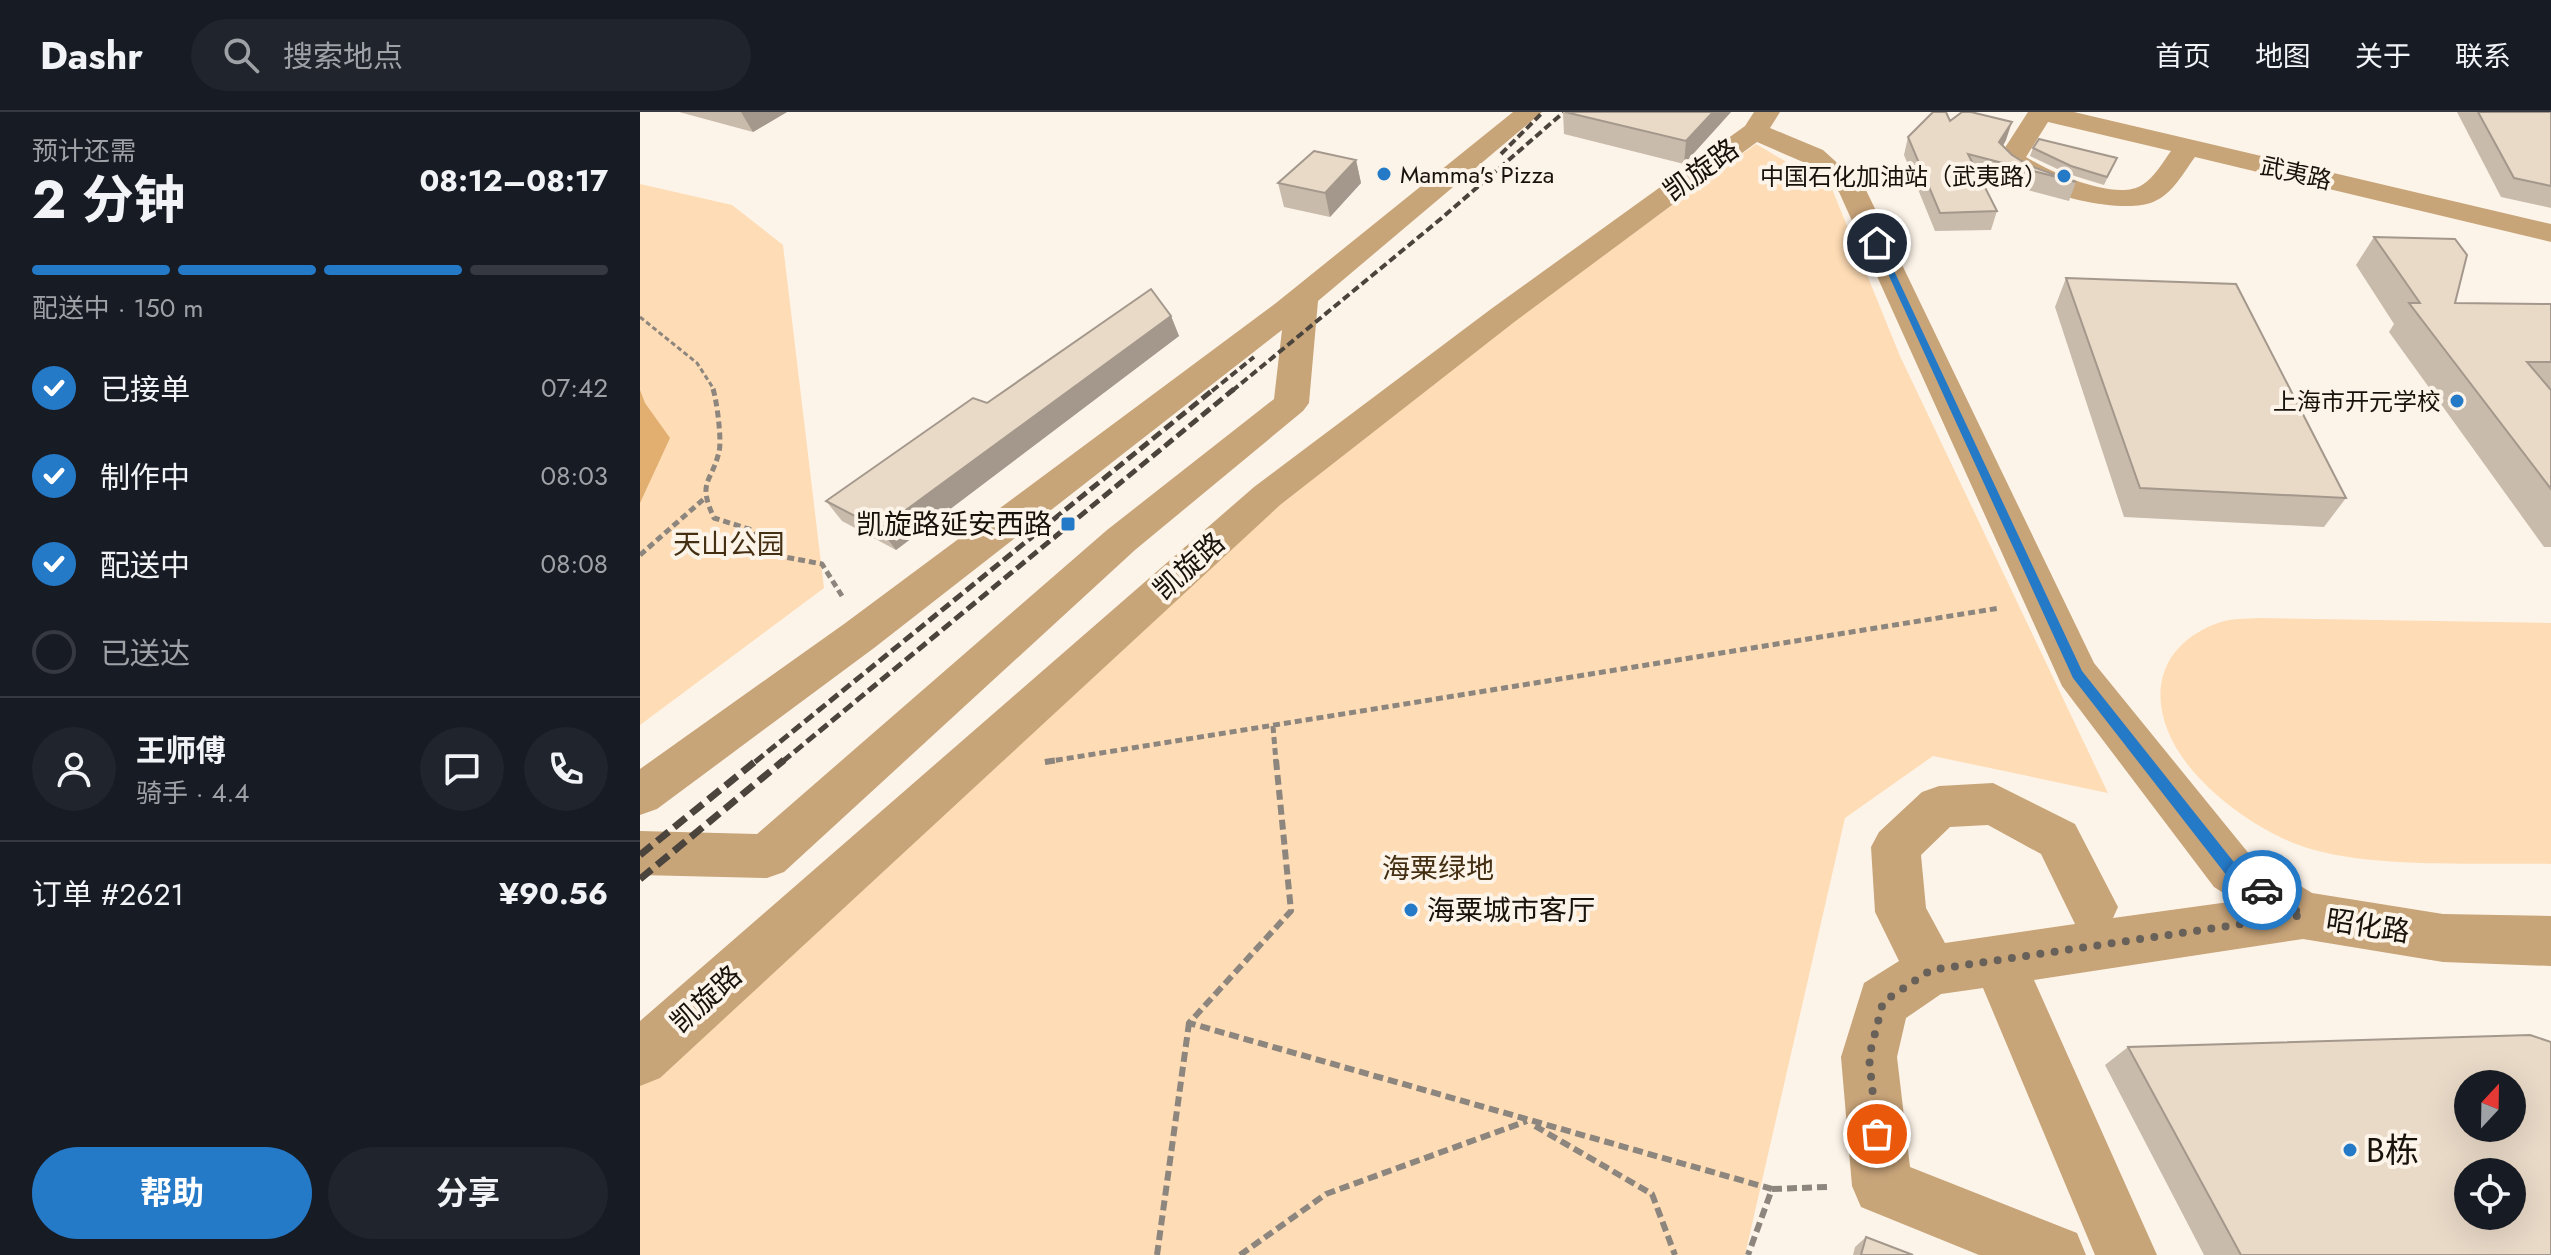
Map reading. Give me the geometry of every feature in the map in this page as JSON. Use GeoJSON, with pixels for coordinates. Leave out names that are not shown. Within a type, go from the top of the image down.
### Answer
{"type":"FeatureCollection","features":[{"type":"Feature","properties":{"kind":"street"},"geometry":{"type":"LineString","coordinates":[[640,795],[859,636],[1302,297],[1529,112]]}},
{"type":"Feature","properties":{"kind":"street"},"geometry":{"type":"LineString","coordinates":[[2041,112],[2011,160],[2030,174],[2122,200],[2151,193],[2188,147]]}},
{"type":"Feature","properties":{"kind":"street","name":"武夷路"},"geometry":{"type":"LineString","coordinates":[[2041,112],[2551,233]]}},
{"type":"Feature","properties":{"kind":"street","name":"昭化路"},"geometry":{"type":"LineString","coordinates":[[1761,122],[1813,156],[1851,188],[2077,674],[2232,871],[2303,915],[2443,938],[2551,941]]}},
{"type":"Feature","properties":{"kind":"street","name":"凯旋路"},"geometry":{"type":"LineString","coordinates":[[640,1058],[1267,496],[1761,122]]}},
{"type":"Feature","properties":{"kind":"street"},"geometry":{"type":"LineString","coordinates":[[640,853],[767,856],[1121,540],[1291,403],[1302,297]]}},
{"type":"Feature","properties":{"kind":"street"},"geometry":{"type":"LineString","coordinates":[[1931,970],[1901,912],[1896,847],[1939,807],[1993,804],[2058,839],[2093,907]]}},
{"type":"Feature","properties":{"kind":"street"},"geometry":{"type":"LineString","coordinates":[[2055,1255],[1882,1186],[1869,1057],[1883,1002],[1931,970],[2303,915]]}},
{"type":"Feature","properties":{"kind":"street"},"geometry":{"type":"LineString","coordinates":[[1998,960],[2126,1255]]}},
{"type":"Feature","properties":{"kind":"path"},"geometry":{"type":"LineString","coordinates":[[640,317],[697,363],[715,392],[720,451],[709,473],[705,498],[714,518],[752,530],[774,555],[822,564],[839,588],[859,636]]}},
{"type":"Feature","properties":{"kind":"path"},"geometry":{"type":"LineString","coordinates":[[640,555],[705,498]]}},
{"type":"Feature","properties":{"kind":"path"},"geometry":{"type":"LineString","coordinates":[[1045,762],[2043,601]]}},
{"type":"Feature","properties":{"kind":"path"},"geometry":{"type":"LineString","coordinates":[[1157,1255],[1189,1023],[1291,911],[1273,726]]}},
{"type":"Feature","properties":{"kind":"path"},"geometry":{"type":"LineString","coordinates":[[1189,1023],[1772,1189],[1748,1255]]}},
{"type":"Feature","properties":{"kind":"path"},"geometry":{"type":"LineString","coordinates":[[1240,1255],[1326,1194],[1527,1121]]}},
{"type":"Feature","properties":{"kind":"path"},"geometry":{"type":"LineString","coordinates":[[1527,1121],[1652,1194],[1675,1255]]}},
{"type":"Feature","properties":{"kind":"green space","name":"海粟绿地"},"geometry":{"type":"Polygon","coordinates":[[[1756,144],[1832,189],[1900,356],[2108,793],[1933,756],[1845,818],[1745,1255],[640,1255],[640,1073],[1271,498],[1756,144]]]}},
{"type":"Feature","properties":{"kind":"green space","name":"天山公园"},"geometry":{"type":"Polygon","coordinates":[[[640,184],[732,205],[783,245],[824,588],[640,725],[640,184]]]}},
{"type":"Feature","properties":{"kind":"green space"},"geometry":{"type":"Polygon","coordinates":[[[2260,618],[2551,623],[2551,864],[2421,863],[2354,858],[2296,844],[2266,830],[2223,801],[2199,778],[2174,745],[2165,724],[2161,684],[2167,665],[2178,648],[2195,634],[2223,621],[2260,618]]]}},
{"type":"Feature","properties":{"kind":"shaded area"},"geometry":{"type":"Polygon","coordinates":[[[640,390],[645,403],[670,438],[640,503],[640,390]]]}},
{"type":"Feature","properties":{"kind":"building"},"geometry":{"type":"Polygon","coordinates":[[[1565,112],[1713,112],[1686,141],[1565,112]]]}},
{"type":"Feature","properties":{"kind":"building"},"geometry":{"type":"Polygon","coordinates":[[[1933,112],[1946,112],[1950,121],[1962,112],[1971,112],[2012,122],[1999,142],[2012,155],[2030,166],[2076,182],[1968,154],[1997,211],[1940,213],[1908,137],[1933,112]]]}},
{"type":"Feature","properties":{"kind":"building"},"geometry":{"type":"Polygon","coordinates":[[[2478,112],[2551,112],[2551,186],[2514,178],[2478,112]]]}},
{"type":"Feature","properties":{"kind":"building"},"geometry":{"type":"Polygon","coordinates":[[[2039,139],[2117,158],[2107,177],[2071,166],[2033,148],[2039,139]]]}},
{"type":"Feature","properties":{"kind":"building"},"geometry":{"type":"Polygon","coordinates":[[[1314,151],[1356,160],[1325,193],[1278,183],[1314,151]]]}},
{"type":"Feature","properties":{"kind":"building"},"geometry":{"type":"Polygon","coordinates":[[[2374,237],[2455,239],[2467,255],[2455,303],[2551,304],[2551,362],[2527,362],[2551,390],[2551,489],[2409,303],[2420,303],[2374,237]]]}},
{"type":"Feature","properties":{"kind":"building"},"geometry":{"type":"Polygon","coordinates":[[[2066,278],[2236,284],[2346,498],[2140,488],[2066,278]]]}},
{"type":"Feature","properties":{"kind":"building"},"geometry":{"type":"Polygon","coordinates":[[[1151,289],[1171,316],[880,529],[826,501],[973,398],[987,403],[1151,289]]]}},
{"type":"Feature","properties":{"kind":"building","name":"B栋"},"geometry":{"type":"Polygon","coordinates":[[[2530,1035],[2551,1042],[2551,1255],[2241,1255],[2128,1047],[2530,1035]]]}},
{"type":"Feature","properties":{"kind":"building"},"geometry":{"type":"Polygon","coordinates":[[[1866,1237],[1913,1255],[1861,1255],[1866,1237]]]}},
{"type":"Feature","properties":{"kind":"railway"},"geometry":{"type":"LineString","coordinates":[[1501,154],[1543,112]]}},
{"type":"Feature","properties":{"kind":"railway"},"geometry":{"type":"LineString","coordinates":[[1232,391],[1443,217],[1564,112]]}},
{"type":"Feature","properties":{"kind":"railway"},"geometry":{"type":"LineString","coordinates":[[1212,391],[1254,357]]}},
{"type":"Feature","properties":{"kind":"railway"},"geometry":{"type":"LineString","coordinates":[[755,762],[1214,389]]}},
{"type":"Feature","properties":{"kind":"railway"},"geometry":{"type":"LineString","coordinates":[[782,762],[1234,389]]}},
{"type":"Feature","properties":{"kind":"railway"},"geometry":{"type":"LineString","coordinates":[[640,855],[757,760]]}},
{"type":"Feature","properties":{"kind":"railway"},"geometry":{"type":"LineString","coordinates":[[640,879],[784,760]]}},
{"type":"Feature","properties":{"kind":"way so far"},"geometry":{"type":"LineString","coordinates":[[1877,1134],[1869,1057],[1883,1002],[1931,970],[2303,915],[2262,890]]}},
{"type":"Feature","properties":{"kind":"place","name":"Mamma's Pizza"},"geometry":{"type":"Point","coordinates":[1384,174]}},
{"type":"Feature","properties":{"kind":"place","name":"中国石化加油站（武夷路）"},"geometry":{"type":"Point","coordinates":[2064,176]}},
{"type":"Feature","properties":{"kind":"place","name":"上海市开元学校"},"geometry":{"type":"Point","coordinates":[2457,401]}},
{"type":"Feature","properties":{"kind":"place","name":"凯旋路延安西路"},"geometry":{"type":"Point","coordinates":[1068,524]}},
{"type":"Feature","properties":{"kind":"place","name":"海粟城市客厅"},"geometry":{"type":"Point","coordinates":[1411,910]}},
{"type":"Feature","properties":{"kind":"place","name":"B栋"},"geometry":{"type":"Point","coordinates":[2350,1150]}},
{"type":"Feature","properties":{"kind":"route"},"geometry":{"type":"LineString","coordinates":[[1877,243],[2077,674],[2232,871],[2262,890]]}}]}
